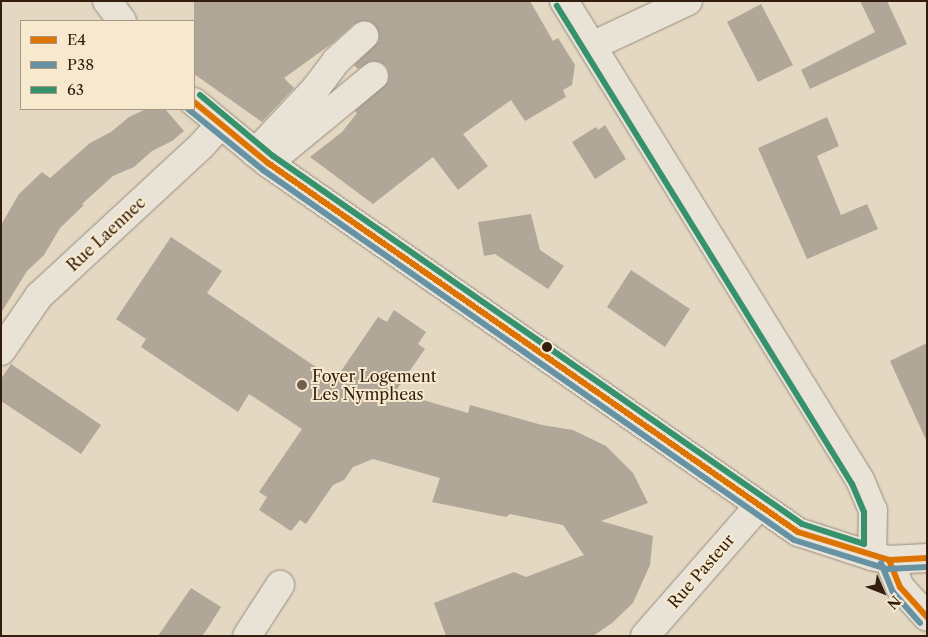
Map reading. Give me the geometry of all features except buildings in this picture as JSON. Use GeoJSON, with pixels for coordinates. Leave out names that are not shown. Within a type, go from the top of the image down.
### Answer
{"type":"FeatureCollection","features":[{"type":"Feature","properties":{"kind":"street"},"geometry":{"type":"LineString","coordinates":[[108,1],[121,20]]}},
{"type":"Feature","properties":{"kind":"street"},"geometry":{"type":"LineString","coordinates":[[564,1],[860,480],[873,510],[880,558],[900,587],[927,617]]}},
{"type":"Feature","properties":{"kind":"street"},"geometry":{"type":"LineString","coordinates":[[592,46],[688,1]]}},
{"type":"Feature","properties":{"kind":"street"},"geometry":{"type":"LineString","coordinates":[[261,158],[336,60],[364,36]]}},
{"type":"Feature","properties":{"kind":"street"},"geometry":{"type":"LineString","coordinates":[[261,158],[374,76]]}},
{"type":"Feature","properties":{"kind":"street"},"geometry":{"type":"LineString","coordinates":[[195,103],[261,158],[798,532],[880,558],[927,558]]}},
{"type":"Feature","properties":{"kind":"street","name":"Rue Laennec"},"geometry":{"type":"LineString","coordinates":[[1,351],[39,296],[202,145],[220,125]]}},
{"type":"Feature","properties":{"kind":"street","name":"Rue Pasteur"},"geometry":{"type":"LineString","coordinates":[[645,636],[759,506]]}},
{"type":"Feature","properties":{"kind":"street"},"geometry":{"type":"LineString","coordinates":[[247,636],[280,585]]}},
{"type":"Feature","properties":{"kind":"transit line","name":"63"},"geometry":{"type":"LineString","coordinates":[[200,95],[273,156],[802,524],[864,544],[864,512],[852,484],[557,6]]}},
{"type":"Feature","properties":{"kind":"transit line","name":"E4"},"geometry":{"type":"LineString","coordinates":[[195,103],[268,163],[798,532],[889,560],[927,558]]}},
{"type":"Feature","properties":{"kind":"transit line","name":"P38"},"geometry":{"type":"LineString","coordinates":[[189,110],[263,170],[794,540],[887,569],[927,567]]}},
{"type":"Feature","properties":{"kind":"transit line","name":"E4"},"geometry":{"type":"LineString","coordinates":[[889,560],[900,587],[927,617]]}},
{"type":"Feature","properties":{"kind":"transit line","name":"P38"},"geometry":{"type":"LineString","coordinates":[[881,563],[893,592],[920,623]]}},
{"type":"Feature","properties":{"kind":"place","name":"Foyer Logement Les Nympheas"},"geometry":{"type":"Point","coordinates":[302,385]}}]}
